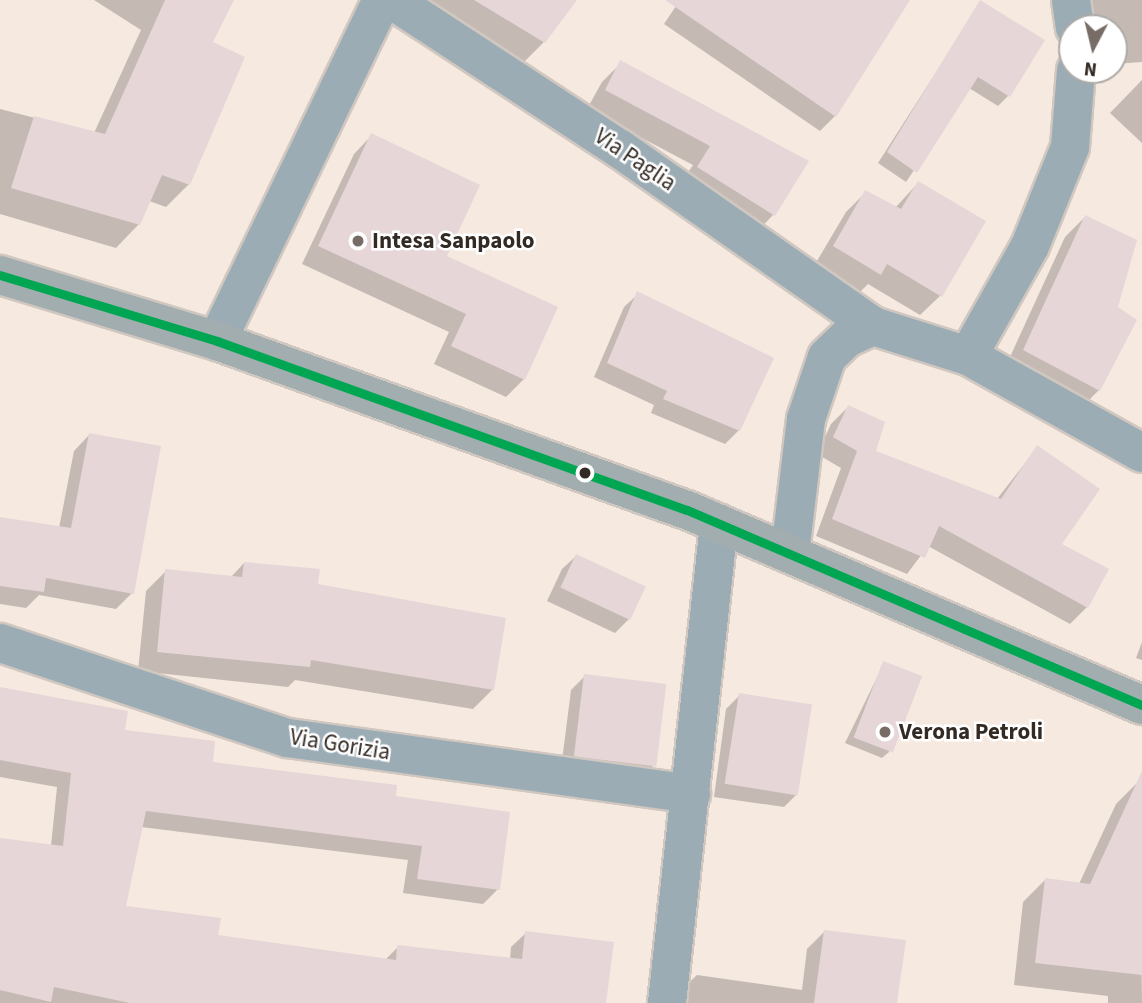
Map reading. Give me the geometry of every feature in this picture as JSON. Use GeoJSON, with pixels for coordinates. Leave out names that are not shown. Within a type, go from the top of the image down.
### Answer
{"type":"FeatureCollection","features":[{"type":"Feature","properties":{"kind":"main road"},"geometry":{"type":"LineString","coordinates":[[0,275],[218,341],[719,524],[1142,705]]}},
{"type":"Feature","properties":{"kind":"street"},"geometry":{"type":"LineString","coordinates":[[218,341],[382,0]]}},
{"type":"Feature","properties":{"kind":"street","name":"Via Paglia"},"geometry":{"type":"LineString","coordinates":[[392,0],[620,149],[873,326],[968,356],[1142,453]]}},
{"type":"Feature","properties":{"kind":"street"},"geometry":{"type":"LineString","coordinates":[[968,356],[1030,246],[1070,147],[1075,84]]}},
{"type":"Feature","properties":{"kind":"street"},"geometry":{"type":"LineString","coordinates":[[790,553],[806,419],[827,357],[847,338],[873,326]]}},
{"type":"Feature","properties":{"kind":"street"},"geometry":{"type":"LineString","coordinates":[[667,1003],[719,524]]}},
{"type":"Feature","properties":{"kind":"street","name":"Via Gorizia"},"geometry":{"type":"LineString","coordinates":[[0,643],[288,738],[691,794]]}},
{"type":"Feature","properties":{"kind":"building"},"geometry":{"type":"Polygon","coordinates":[[[165,0],[234,0],[213,42],[245,57],[190,185],[162,175],[140,225],[11,188],[34,116],[105,134],[165,0]]]}},
{"type":"Feature","properties":{"kind":"building"},"geometry":{"type":"Polygon","coordinates":[[[474,0],[577,0],[545,43],[474,0]]]}},
{"type":"Feature","properties":{"kind":"building"},"geometry":{"type":"Polygon","coordinates":[[[665,0],[910,0],[836,117],[665,0]]]}},
{"type":"Feature","properties":{"kind":"building"},"geometry":{"type":"Polygon","coordinates":[[[980,0],[1045,40],[1010,97],[978,77],[917,173],[887,152],[980,0]]]}},
{"type":"Feature","properties":{"kind":"building"},"geometry":{"type":"Polygon","coordinates":[[[620,60],[809,161],[775,216],[697,167],[710,146],[605,90],[620,60]]]}},
{"type":"Feature","properties":{"kind":"building"},"geometry":{"type":"Polygon","coordinates":[[[371,133],[480,185],[447,256],[558,307],[525,380],[451,346],[466,314],[318,246],[371,133]]]}},
{"type":"Feature","properties":{"kind":"building"},"geometry":{"type":"Polygon","coordinates":[[[918,181],[986,221],[942,297],[887,264],[881,275],[833,246],[865,190],[901,209],[918,181]]]}},
{"type":"Feature","properties":{"kind":"building"},"geometry":{"type":"Polygon","coordinates":[[[1085,215],[1137,240],[1118,307],[1137,320],[1100,391],[1023,350],[1085,215]]]}},
{"type":"Feature","properties":{"kind":"building"},"geometry":{"type":"Polygon","coordinates":[[[637,291],[774,358],[740,431],[663,399],[667,391],[607,363],[637,291]]]}},
{"type":"Feature","properties":{"kind":"building"},"geometry":{"type":"Polygon","coordinates":[[[848,405],[885,422],[876,451],[1001,499],[1037,445],[1100,489],[1062,544],[1109,569],[1088,608],[939,526],[925,558],[832,519],[857,451],[833,437],[848,405]]]}},
{"type":"Feature","properties":{"kind":"building"},"geometry":{"type":"Polygon","coordinates":[[[89,433],[161,446],[134,594],[46,578],[44,592],[0,586],[0,517],[71,528],[89,433]]]}},
{"type":"Feature","properties":{"kind":"building"},"geometry":{"type":"Polygon","coordinates":[[[576,554],[646,587],[630,620],[560,588],[576,554]]]}},
{"type":"Feature","properties":{"kind":"building"},"geometry":{"type":"Polygon","coordinates":[[[244,562],[320,569],[318,584],[506,618],[494,690],[311,660],[310,667],[157,652],[165,569],[242,577],[244,562]]]}},
{"type":"Feature","properties":{"kind":"building"},"geometry":{"type":"Polygon","coordinates":[[[883,661],[922,676],[893,753],[854,738],[883,661]]]}},
{"type":"Feature","properties":{"kind":"building"},"geometry":{"type":"Polygon","coordinates":[[[584,674],[666,684],[656,766],[574,756],[584,674]]]}},
{"type":"Feature","properties":{"kind":"building"},"geometry":{"type":"Polygon","coordinates":[[[0,687],[128,711],[125,730],[215,741],[213,762],[397,785],[396,796],[510,812],[500,890],[417,879],[422,846],[146,811],[126,906],[221,918],[218,935],[396,960],[397,945],[522,959],[525,931],[614,942],[606,1003],[130,1003],[54,987],[51,1002],[0,990],[0,838],[63,846],[71,773],[0,760],[0,687]]]}},
{"type":"Feature","properties":{"kind":"building"},"geometry":{"type":"Polygon","coordinates":[[[739,693],[812,705],[798,795],[725,784],[739,693]]]}},
{"type":"Feature","properties":{"kind":"building"},"geometry":{"type":"Polygon","coordinates":[[[1142,771],[1142,975],[1035,963],[1045,878],[1090,884],[1142,771]]]}},
{"type":"Feature","properties":{"kind":"building"},"geometry":{"type":"Polygon","coordinates":[[[824,930],[906,940],[897,1003],[814,1003],[824,930]]]}},
{"type":"Feature","properties":{"kind":"transit line"},"geometry":{"type":"LineString","coordinates":[[0,275],[217,341],[687,510],[1142,705]]}},
{"type":"Feature","properties":{"kind":"place","name":"Intesa Sanpaolo"},"geometry":{"type":"Point","coordinates":[358,241]}},
{"type":"Feature","properties":{"kind":"place","name":"Verona Petroli"},"geometry":{"type":"Point","coordinates":[885,732]}}]}
